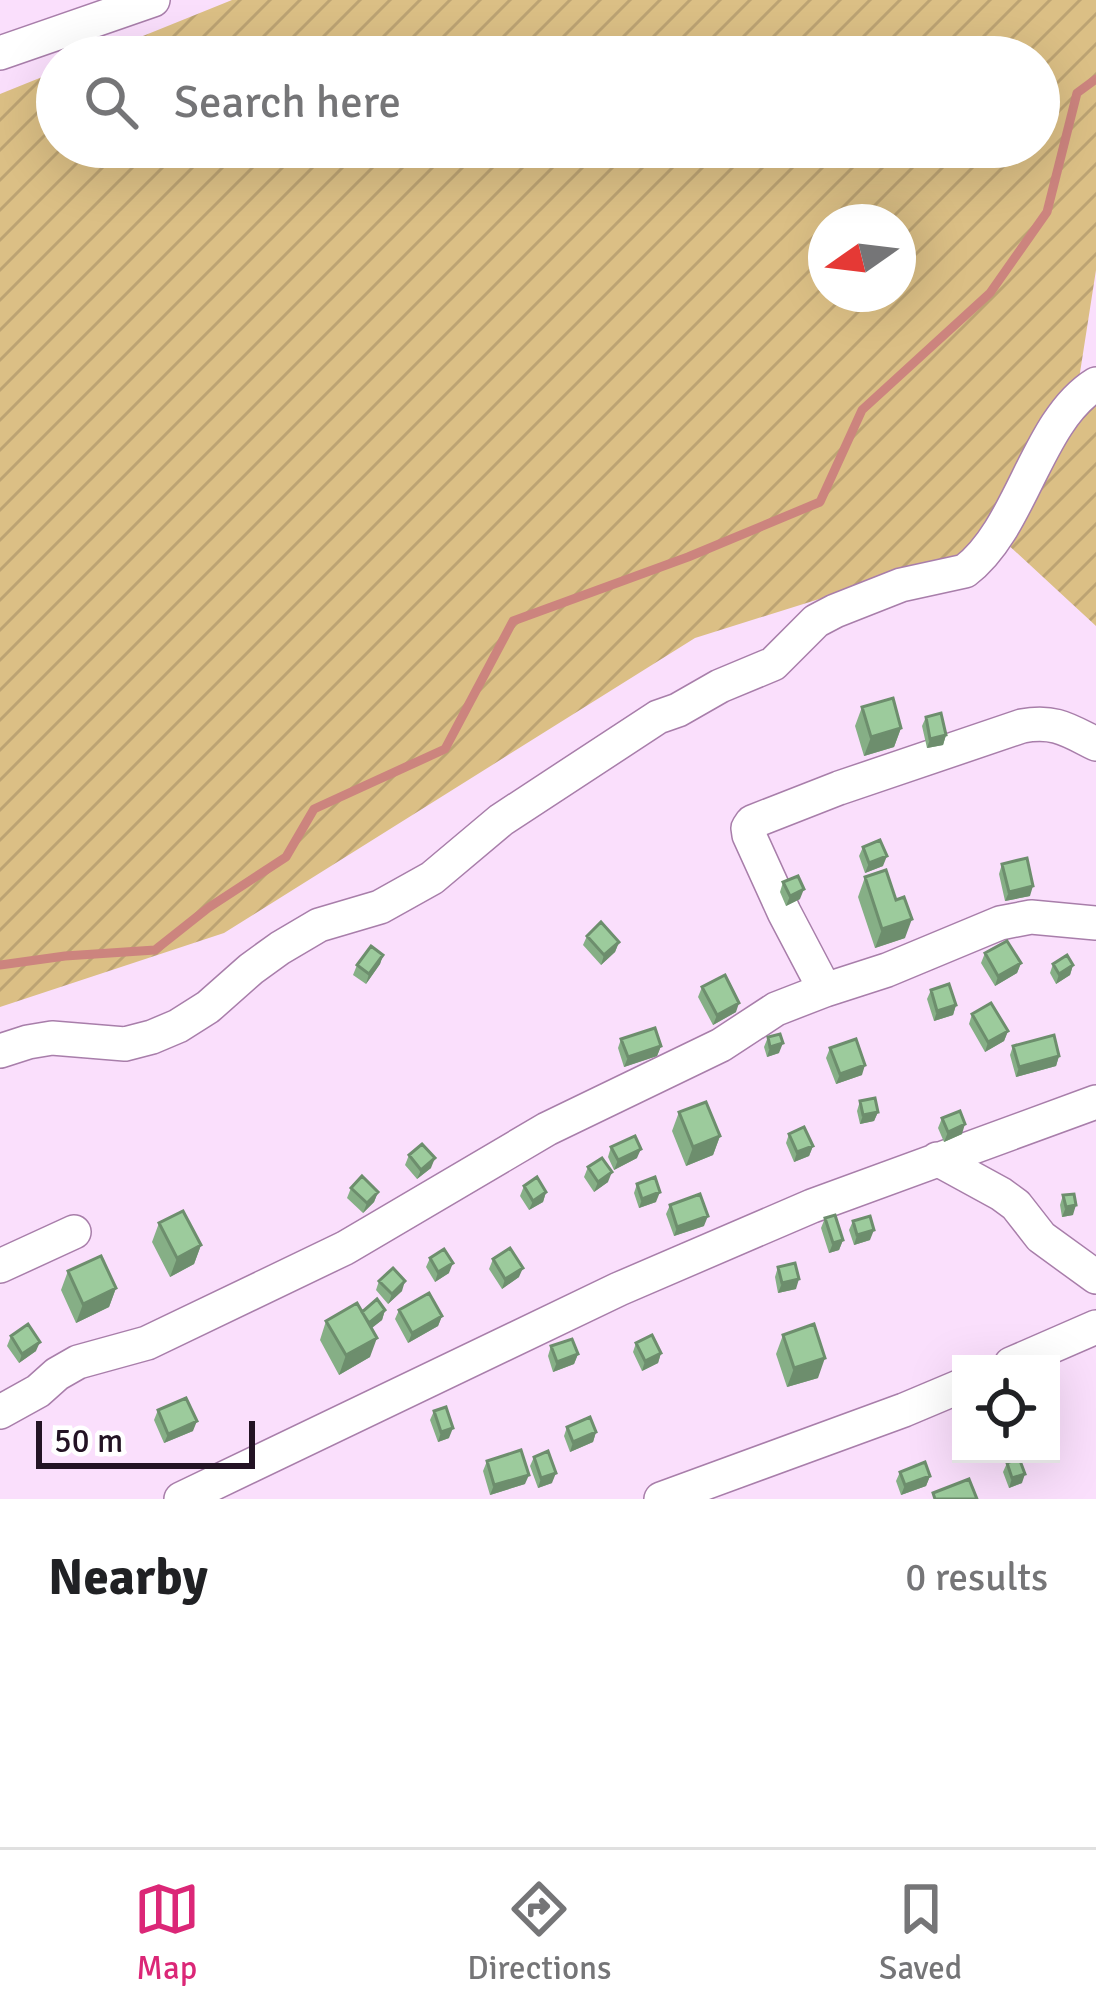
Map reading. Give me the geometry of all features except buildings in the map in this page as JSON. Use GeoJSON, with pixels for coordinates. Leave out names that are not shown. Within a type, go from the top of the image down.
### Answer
{"type":"FeatureCollection","features":[{"type":"Feature","properties":{"kind":"street"},"geometry":{"type":"LineString","coordinates":[[49,36],[153,0]]}},
{"type":"Feature","properties":{"kind":"street"},"geometry":{"type":"LineString","coordinates":[[0,53],[36,41]]}},
{"type":"Feature","properties":{"kind":"street"},"geometry":{"type":"LineString","coordinates":[[0,1051],[52,1038],[125,1044],[178,1026],[280,948],[320,926],[380,907],[432,878],[501,820],[658,717],[773,664],[816,621],[835,610],[901,585],[965,571],[1002,526],[1067,409],[1096,384]]}},
{"type":"Feature","properties":{"kind":"street"},"geometry":{"type":"LineString","coordinates":[[825,990],[749,835],[752,822],[1022,726],[1056,724],[1096,745]]}},
{"type":"Feature","properties":{"kind":"street"},"geometry":{"type":"LineString","coordinates":[[0,1412],[78,1362],[147,1343],[345,1248],[547,1129],[721,1045],[776,1010],[1000,923],[1031,917],[1096,923]]}},
{"type":"Feature","properties":{"kind":"street"},"geometry":{"type":"LineString","coordinates":[[182,1499],[619,1289],[812,1206],[1096,1102]]}},
{"type":"Feature","properties":{"kind":"street"},"geometry":{"type":"LineString","coordinates":[[937,1159],[1016,1205],[1041,1237],[1096,1277]]}},
{"type":"Feature","properties":{"kind":"street"},"geometry":{"type":"LineString","coordinates":[[0,1266],[74,1232]]}},
{"type":"Feature","properties":{"kind":"street"},"geometry":{"type":"LineString","coordinates":[[1031,1355],[1096,1327]]}},
{"type":"Feature","properties":{"kind":"street"},"geometry":{"type":"LineString","coordinates":[[661,1499],[952,1389]]}},
{"type":"Feature","properties":{"kind":"shaded area"},"geometry":{"type":"Polygon","coordinates":[[[232,0],[1096,0],[1096,270],[1079,379],[1096,389],[1096,626],[1004,541],[695,638],[224,933],[0,1007],[0,94],[36,79],[36,168],[1060,168],[1060,36],[143,36],[232,0]]]}},
{"type":"Feature","properties":{"kind":"waterway"},"geometry":{"type":"LineString","coordinates":[[1060,160],[1077,93],[1096,79]]}},
{"type":"Feature","properties":{"kind":"waterway"},"geometry":{"type":"LineString","coordinates":[[0,965],[155,950],[286,857],[314,809],[445,749],[513,621],[820,502],[862,410],[990,293],[1047,212],[1058,168]]}}]}
